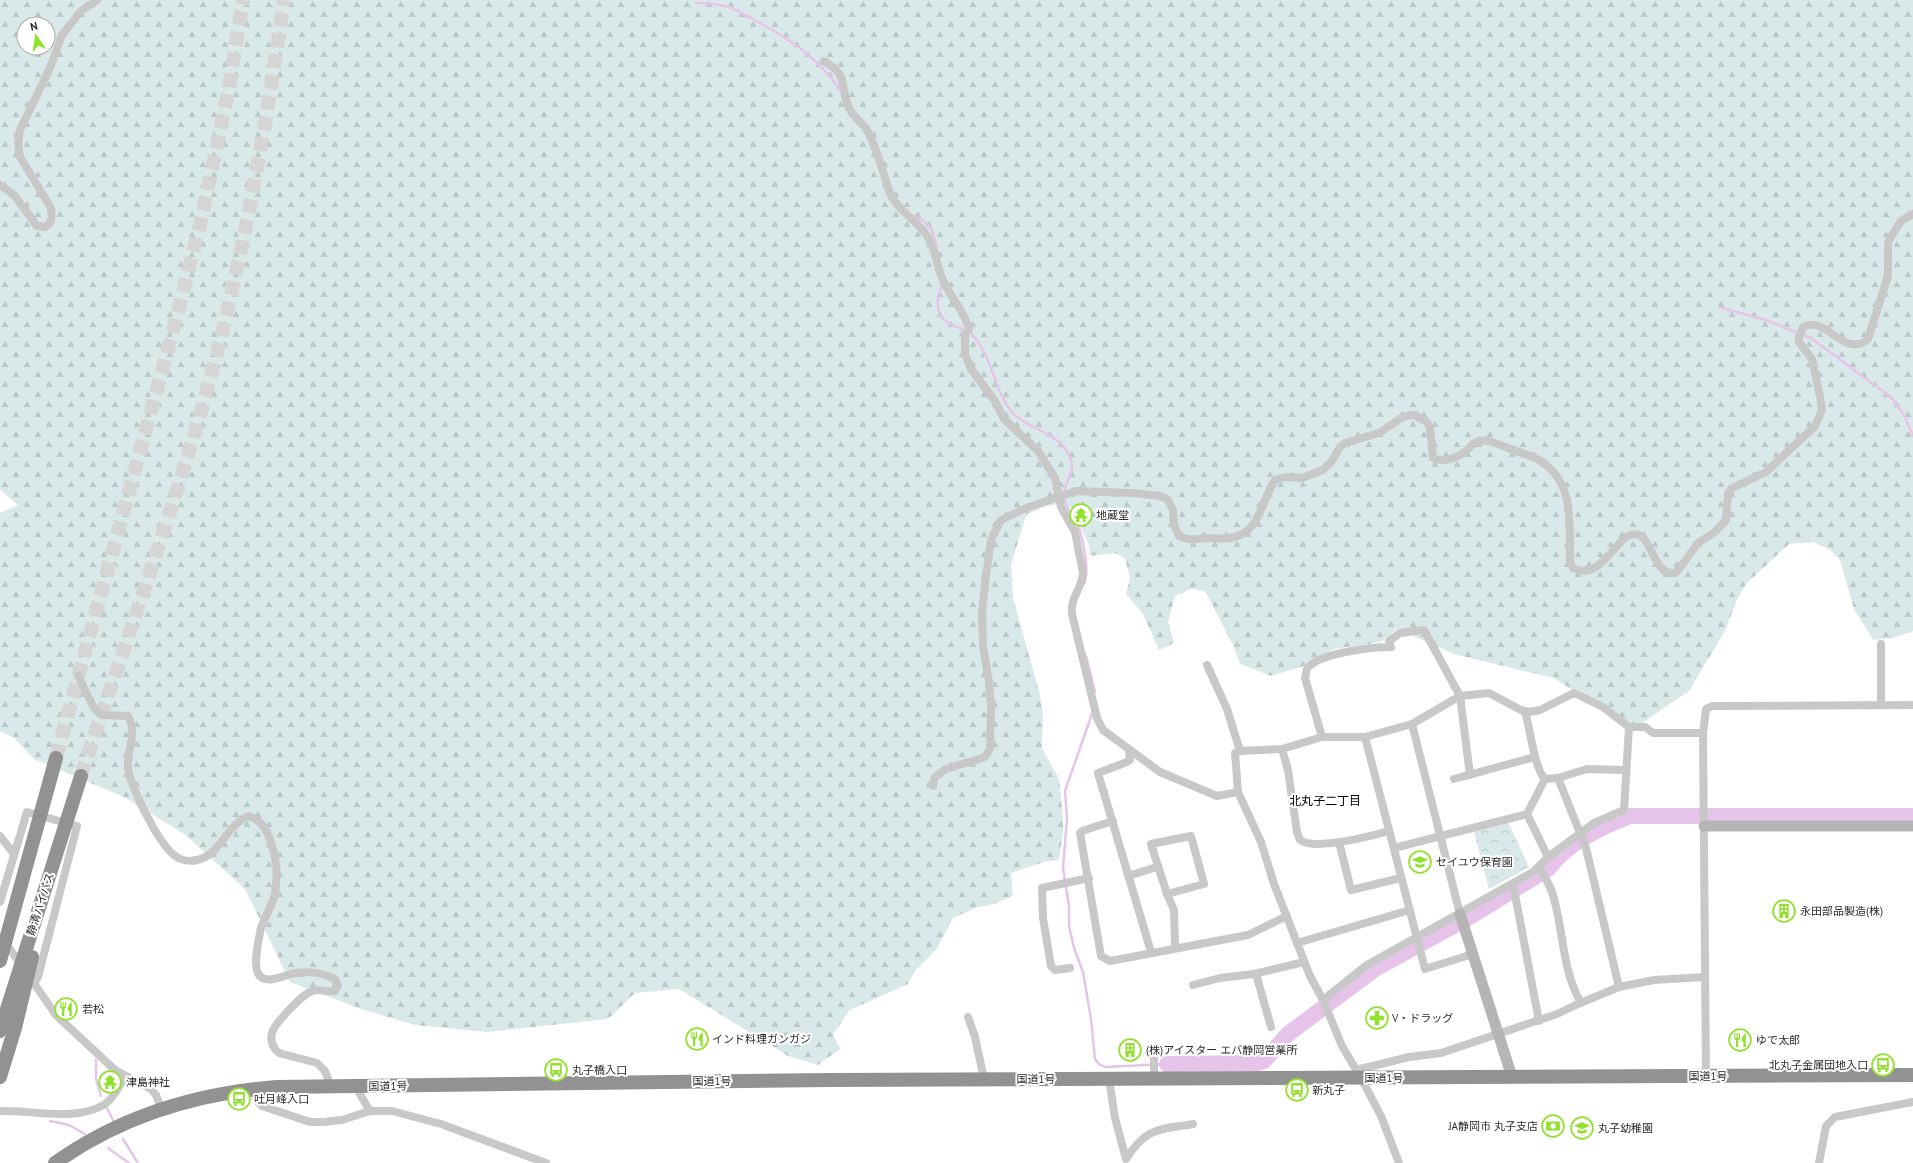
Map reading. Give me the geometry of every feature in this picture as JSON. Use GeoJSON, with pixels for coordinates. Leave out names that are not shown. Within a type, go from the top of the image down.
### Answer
{"type":"FeatureCollection","features":[{"type":"Feature","properties":{"kind":"highway","name":"静清バイパス"},"geometry":{"type":"LineString","coordinates":[[0,961],[35,829],[56,758]]}},
{"type":"Feature","properties":{"kind":"highway","name":"静清バイパス"},"geometry":{"type":"LineString","coordinates":[[0,1031],[81,776]]}},
{"type":"Feature","properties":{"kind":"highway"},"geometry":{"type":"LineString","coordinates":[[0,937],[22,864],[35,829]]}},
{"type":"Feature","properties":{"kind":"highway"},"geometry":{"type":"LineString","coordinates":[[0,1077],[15,1028],[57,851]]}},
{"type":"Feature","properties":{"kind":"highway","name":"国道1号"},"geometry":{"type":"LineString","coordinates":[[55,1163],[100,1136],[161,1108],[197,1098],[253,1089],[331,1086],[577,1082],[1109,1079],[1154,1074],[1359,1074],[1512,1077],[1913,1075]]}},
{"type":"Feature","properties":{"kind":"highway","name":"国道1号"},"geometry":{"type":"LineString","coordinates":[[66,1163],[103,1140],[161,1108]]}},
{"type":"Feature","properties":{"kind":"street"},"geometry":{"type":"LineString","coordinates":[[0,185],[14,195],[37,226],[45,227],[50,223],[52,217],[51,208],[20,157],[18,143],[20,130],[50,68],[62,35],[81,11],[97,0]]}},
{"type":"Feature","properties":{"kind":"street"},"geometry":{"type":"LineString","coordinates":[[824,61],[837,70],[843,80],[846,100],[851,110],[868,132],[891,196],[896,205],[919,224],[928,236],[948,293],[958,305],[967,321],[967,332],[964,348],[967,362],[995,401],[1004,419],[1038,451],[1050,467],[1055,478],[1058,498],[1061,507],[1073,526],[1082,563],[1083,579],[1071,604],[1072,614],[1097,718],[1103,730],[1160,772],[1217,796],[1238,792]]}},
{"type":"Feature","properties":{"kind":"street"},"geometry":{"type":"LineString","coordinates":[[933,786],[935,777],[946,769],[985,757],[990,749],[991,708],[982,628],[988,556],[995,528],[1001,520],[1010,514],[1076,491],[1085,490],[1161,496],[1168,500],[1171,504],[1174,525],[1179,536],[1192,540],[1230,538],[1239,536],[1251,528],[1256,522],[1275,480],[1286,477],[1302,478],[1323,470],[1332,461],[1340,447],[1346,443],[1379,433],[1403,417],[1415,415],[1427,422],[1430,428],[1433,458],[1439,461],[1452,458],[1466,451],[1475,442],[1481,441],[1493,443],[1541,460],[1551,469],[1559,479],[1566,492],[1570,513],[1570,562],[1572,568],[1582,571],[1598,565],[1610,556],[1626,538],[1631,535],[1636,535],[1646,541],[1663,571],[1670,574],[1676,573],[1698,543],[1715,532],[1726,520],[1728,493],[1732,488],[1766,472],[1815,426],[1822,410],[1812,359],[1800,342],[1803,327],[1813,324],[1851,345],[1858,345],[1868,339],[1888,276],[1888,244],[1890,238],[1901,220],[1913,214]]}},
{"type":"Feature","properties":{"kind":"street"},"geometry":{"type":"LineString","coordinates":[[1322,737],[1305,678],[1308,668],[1320,660],[1340,654],[1374,647],[1391,646],[1389,641],[1400,633],[1424,630],[1460,696],[1464,713],[1462,723],[1470,775]]}},
{"type":"Feature","properties":{"kind":"street"},"geometry":{"type":"LineString","coordinates":[[1881,644],[1881,705]]}},
{"type":"Feature","properties":{"kind":"street"},"geometry":{"type":"LineString","coordinates":[[1207,665],[1227,709],[1240,751]]}},
{"type":"Feature","properties":{"kind":"street"},"geometry":{"type":"LineString","coordinates":[[78,676],[94,708],[101,715],[128,716],[132,722],[133,735],[128,767],[132,780],[141,803],[152,824],[168,849],[174,855],[184,860],[191,861],[207,856],[236,823],[243,818],[249,816],[263,825],[274,852],[277,880],[273,902],[261,927],[256,959],[256,972],[260,976],[269,979],[295,973],[306,972],[324,974],[335,979],[338,986],[335,991],[319,989],[308,992],[302,997],[272,1031],[272,1044],[274,1049],[279,1053],[317,1063],[322,1067],[331,1086]]}},
{"type":"Feature","properties":{"kind":"street"},"geometry":{"type":"LineString","coordinates":[[1399,1163],[1381,1116],[1359,1074],[1342,1046],[1304,962],[1261,842],[1238,792],[1235,753],[1240,751],[1282,749],[1322,737],[1365,737],[1412,724],[1460,696],[1489,693],[1530,712],[1540,710],[1574,693],[1603,707],[1629,727],[1646,727],[1653,734],[1703,733]]}},
{"type":"Feature","properties":{"kind":"street"},"geometry":{"type":"LineString","coordinates":[[1706,1076],[1704,977],[1704,712],[1708,707],[1712,706],[1913,705]]}},
{"type":"Feature","properties":{"kind":"street"},"geometry":{"type":"LineString","coordinates":[[1525,711],[1535,757],[1542,775],[1545,778]]}},
{"type":"Feature","properties":{"kind":"street"},"geometry":{"type":"LineString","coordinates":[[1412,724],[1460,914],[1512,1077]]}},
{"type":"Feature","properties":{"kind":"street"},"geometry":{"type":"LineString","coordinates":[[1324,1005],[1367,965],[1418,942],[1460,914],[1539,868],[1548,857],[1594,823],[1624,810],[1625,770],[1629,727]]}},
{"type":"Feature","properties":{"kind":"street"},"geometry":{"type":"LineString","coordinates":[[1365,737],[1425,969],[1473,954]]}},
{"type":"Feature","properties":{"kind":"street"},"geometry":{"type":"LineString","coordinates":[[1282,749],[1288,770],[1298,837],[1304,843],[1339,842],[1389,831]]}},
{"type":"Feature","properties":{"kind":"street"},"geometry":{"type":"LineString","coordinates":[[1129,750],[1130,760],[1098,773],[1152,952]]}},
{"type":"Feature","properties":{"kind":"street"},"geometry":{"type":"LineString","coordinates":[[1454,779],[1535,757]]}},
{"type":"Feature","properties":{"kind":"street"},"geometry":{"type":"LineString","coordinates":[[1545,778],[1558,778],[1579,770],[1625,770]]}},
{"type":"Feature","properties":{"kind":"street"},"geometry":{"type":"LineString","coordinates":[[1394,848],[1527,814],[1545,778]]}},
{"type":"Feature","properties":{"kind":"street"},"geometry":{"type":"LineString","coordinates":[[1558,778],[1584,843],[1619,987]]}},
{"type":"Feature","properties":{"kind":"street"},"geometry":{"type":"LineString","coordinates":[[0,902],[27,812],[77,826],[38,977],[34,983]]}},
{"type":"Feature","properties":{"kind":"street"},"geometry":{"type":"LineString","coordinates":[[1527,814],[1548,857]]}},
{"type":"Feature","properties":{"kind":"street"},"geometry":{"type":"LineString","coordinates":[[1112,821],[1080,833],[1089,878],[1101,956],[1110,961],[1175,947],[1203,944],[1248,935],[1287,916]]}},
{"type":"Feature","properties":{"kind":"street"},"geometry":{"type":"LineString","coordinates":[[1704,823],[1913,826]]}},
{"type":"Feature","properties":{"kind":"street"},"geometry":{"type":"LineString","coordinates":[[0,836],[14,854]]}},
{"type":"Feature","properties":{"kind":"street"},"geometry":{"type":"LineString","coordinates":[[1167,894],[1204,884],[1191,836],[1151,844],[1167,894],[1174,910],[1175,947]]}},
{"type":"Feature","properties":{"kind":"street"},"geometry":{"type":"LineString","coordinates":[[1339,842],[1351,890],[1402,878]]}},
{"type":"Feature","properties":{"kind":"street"},"geometry":{"type":"LineString","coordinates":[[1128,876],[1158,867]]}},
{"type":"Feature","properties":{"kind":"street"},"geometry":{"type":"LineString","coordinates":[[1539,868],[1552,892],[1567,967],[1575,993],[1580,1002]]}},
{"type":"Feature","properties":{"kind":"street"},"geometry":{"type":"LineString","coordinates":[[1070,968],[1055,970],[1051,966],[1043,918],[1042,888],[1089,878]]}},
{"type":"Feature","properties":{"kind":"street"},"geometry":{"type":"LineString","coordinates":[[1513,884],[1539,1021]]}},
{"type":"Feature","properties":{"kind":"street"},"geometry":{"type":"LineString","coordinates":[[1297,943],[1410,910]]}},
{"type":"Feature","properties":{"kind":"street"},"geometry":{"type":"LineString","coordinates":[[0,937],[56,1015],[115,1070],[125,1077],[151,1089],[159,1101],[161,1108]]}},
{"type":"Feature","properties":{"kind":"street"},"geometry":{"type":"LineString","coordinates":[[1194,985],[1220,978],[1256,974],[1304,962]]}},
{"type":"Feature","properties":{"kind":"street"},"geometry":{"type":"LineString","coordinates":[[1256,974],[1271,1027]]}},
{"type":"Feature","properties":{"kind":"street"},"geometry":{"type":"LineString","coordinates":[[1359,1074],[1409,1057],[1441,1053],[1498,1033],[1539,1021],[1557,1014],[1580,1002],[1619,987],[1654,980],[1704,977]]}},
{"type":"Feature","properties":{"kind":"street"},"geometry":{"type":"LineString","coordinates":[[968,1018],[975,1037],[984,1080]]}},
{"type":"Feature","properties":{"kind":"street"},"geometry":{"type":"LineString","coordinates":[[1154,1058],[1154,1074]]}},
{"type":"Feature","properties":{"kind":"street"},"geometry":{"type":"LineString","coordinates":[[0,1111],[65,1114],[80,1113],[104,1104],[111,1098],[125,1077]]}},
{"type":"Feature","properties":{"kind":"street"},"geometry":{"type":"LineString","coordinates":[[1109,1079],[1115,1118],[1126,1159],[1138,1142],[1155,1130],[1193,1124]]}},
{"type":"Feature","properties":{"kind":"street"},"geometry":{"type":"LineString","coordinates":[[355,1086],[370,1111]]}},
{"type":"Feature","properties":{"kind":"street"},"geometry":{"type":"LineString","coordinates":[[253,1089],[257,1101],[262,1106],[310,1122],[342,1120],[370,1111],[392,1111],[441,1124],[546,1163]]}},
{"type":"Feature","properties":{"kind":"street"},"geometry":{"type":"LineString","coordinates":[[1819,1163],[1826,1126],[1835,1117],[1913,1102]]}},
{"type":"Feature","properties":{"kind":"green space"},"geometry":{"type":"Polygon","coordinates":[[[0,0],[1913,0],[1913,631],[1893,638],[1873,640],[1854,609],[1840,560],[1830,550],[1814,542],[1789,544],[1746,584],[1737,600],[1725,631],[1689,691],[1641,724],[1631,723],[1614,715],[1553,678],[1454,654],[1397,629],[1381,642],[1334,649],[1304,666],[1271,676],[1240,664],[1233,645],[1205,591],[1191,589],[1175,596],[1168,622],[1174,643],[1159,650],[1143,614],[1126,594],[1130,578],[1125,558],[1115,553],[1090,556],[1089,545],[1071,507],[1064,505],[1053,505],[1043,507],[1026,515],[1011,565],[1013,598],[1040,695],[1043,716],[1042,748],[1059,779],[1063,833],[1059,860],[1047,861],[1011,873],[1013,896],[993,904],[975,908],[953,918],[936,950],[915,971],[908,984],[850,1010],[833,1034],[840,1049],[818,1065],[788,1056],[679,989],[635,993],[608,1019],[487,1032],[415,1025],[364,1010],[290,982],[245,889],[184,834],[124,797],[34,759],[14,738],[0,731],[0,513],[18,505],[0,490],[0,0]]]}},
{"type":"Feature","properties":{"kind":"green space"},"geometry":{"type":"Polygon","coordinates":[[[1508,822],[1529,867],[1489,889],[1474,832],[1508,822]]]}},
{"type":"Feature","properties":{"kind":"waterway"},"geometry":{"type":"LineString","coordinates":[[696,3],[715,4],[730,7],[789,40],[822,67],[841,91]]}},
{"type":"Feature","properties":{"kind":"waterway"},"geometry":{"type":"LineString","coordinates":[[912,215],[928,224],[933,232],[937,249]]}},
{"type":"Feature","properties":{"kind":"waterway"},"geometry":{"type":"LineString","coordinates":[[942,285],[938,303],[940,314],[943,319],[951,325],[970,333],[980,345],[990,364],[1001,394],[1012,412],[1018,418],[1054,438],[1066,450],[1070,458],[1072,465],[1071,471],[1064,493],[1066,504],[1078,525],[1082,538],[1086,563],[1086,578],[1084,584]]}},
{"type":"Feature","properties":{"kind":"waterway"},"geometry":{"type":"LineString","coordinates":[[1722,308],[1766,320],[1811,338],[1892,398],[1904,415],[1913,436]]}},
{"type":"Feature","properties":{"kind":"waterway"},"geometry":{"type":"LineString","coordinates":[[1086,656],[1095,692]]}},
{"type":"Feature","properties":{"kind":"waterway"},"geometry":{"type":"LineString","coordinates":[[1093,711],[1065,791],[1067,818],[1063,868],[1069,906],[1069,926],[1074,948],[1083,972],[1091,1019],[1095,1059],[1099,1064],[1105,1067],[1167,1064]]}},
{"type":"Feature","properties":{"kind":"waterway"},"geometry":{"type":"LineString","coordinates":[[1468,918],[1548,869],[1565,851],[1585,837],[1630,816],[1913,816]]}},
{"type":"Feature","properties":{"kind":"waterway"},"geometry":{"type":"LineString","coordinates":[[1167,1064],[1258,1063],[1264,1061],[1288,1034],[1375,969],[1457,924]]}},
{"type":"Feature","properties":{"kind":"waterway"},"geometry":{"type":"LineString","coordinates":[[96,1060],[96,1079],[101,1096]]}},
{"type":"Feature","properties":{"kind":"waterway"},"geometry":{"type":"LineString","coordinates":[[107,1108],[114,1122]]}},
{"type":"Feature","properties":{"kind":"waterway"},"geometry":{"type":"LineString","coordinates":[[50,1121],[69,1125],[85,1134]]}},
{"type":"Feature","properties":{"kind":"waterway"},"geometry":{"type":"LineString","coordinates":[[123,1139],[138,1163]]}},
{"type":"Feature","properties":{"kind":"waterway"},"geometry":{"type":"LineString","coordinates":[[108,1148],[129,1163]]}},
{"type":"Feature","properties":{"kind":"tunnel"},"geometry":{"type":"LineString","coordinates":[[56,758],[173,331],[200,225],[228,93],[243,0]]}},
{"type":"Feature","properties":{"kind":"tunnel"},"geometry":{"type":"LineString","coordinates":[[81,776],[187,458],[219,345],[233,288],[256,173],[284,0]]}},
{"type":"Feature","properties":{"kind":"place","name":"地蔵堂"},"geometry":{"type":"Point","coordinates":[1081,515]}},
{"type":"Feature","properties":{"kind":"place","name":"セイユウ保育園"},"geometry":{"type":"Point","coordinates":[1420,862]}},
{"type":"Feature","properties":{"kind":"place","name":"永田部品製造(株)"},"geometry":{"type":"Point","coordinates":[1784,911]}},
{"type":"Feature","properties":{"kind":"place","name":"若松"},"geometry":{"type":"Point","coordinates":[66,1009]}},
{"type":"Feature","properties":{"kind":"place","name":"V・ドラッグ"},"geometry":{"type":"Point","coordinates":[1377,1018]}},
{"type":"Feature","properties":{"kind":"place","name":"インド料理ガンガジ"},"geometry":{"type":"Point","coordinates":[697,1039]}},
{"type":"Feature","properties":{"kind":"place","name":"ゆで太郎"},"geometry":{"type":"Point","coordinates":[1740,1040]}},
{"type":"Feature","properties":{"kind":"place","name":"(株)アイスター エバ静岡営業所"},"geometry":{"type":"Point","coordinates":[1130,1050]}},
{"type":"Feature","properties":{"kind":"place","name":"北丸子金属団地入口"},"geometry":{"type":"Point","coordinates":[1883,1065]}},
{"type":"Feature","properties":{"kind":"place","name":"丸子橋入口"},"geometry":{"type":"Point","coordinates":[556,1070]}},
{"type":"Feature","properties":{"kind":"place","name":"津島神社"},"geometry":{"type":"Point","coordinates":[110,1082]}},
{"type":"Feature","properties":{"kind":"place","name":"新丸子"},"geometry":{"type":"Point","coordinates":[1297,1090]}},
{"type":"Feature","properties":{"kind":"place","name":"吐月峰入口"},"geometry":{"type":"Point","coordinates":[239,1099]}},
{"type":"Feature","properties":{"kind":"place","name":"JA静岡市 丸子支店"},"geometry":{"type":"Point","coordinates":[1553,1126]}},
{"type":"Feature","properties":{"kind":"place","name":"丸子幼稚園"},"geometry":{"type":"Point","coordinates":[1582,1128]}},
{"type":"Feature","properties":{"kind":"district","name":"北丸子二丁目"},"geometry":{"type":"Point","coordinates":[1325,801]}}]}
